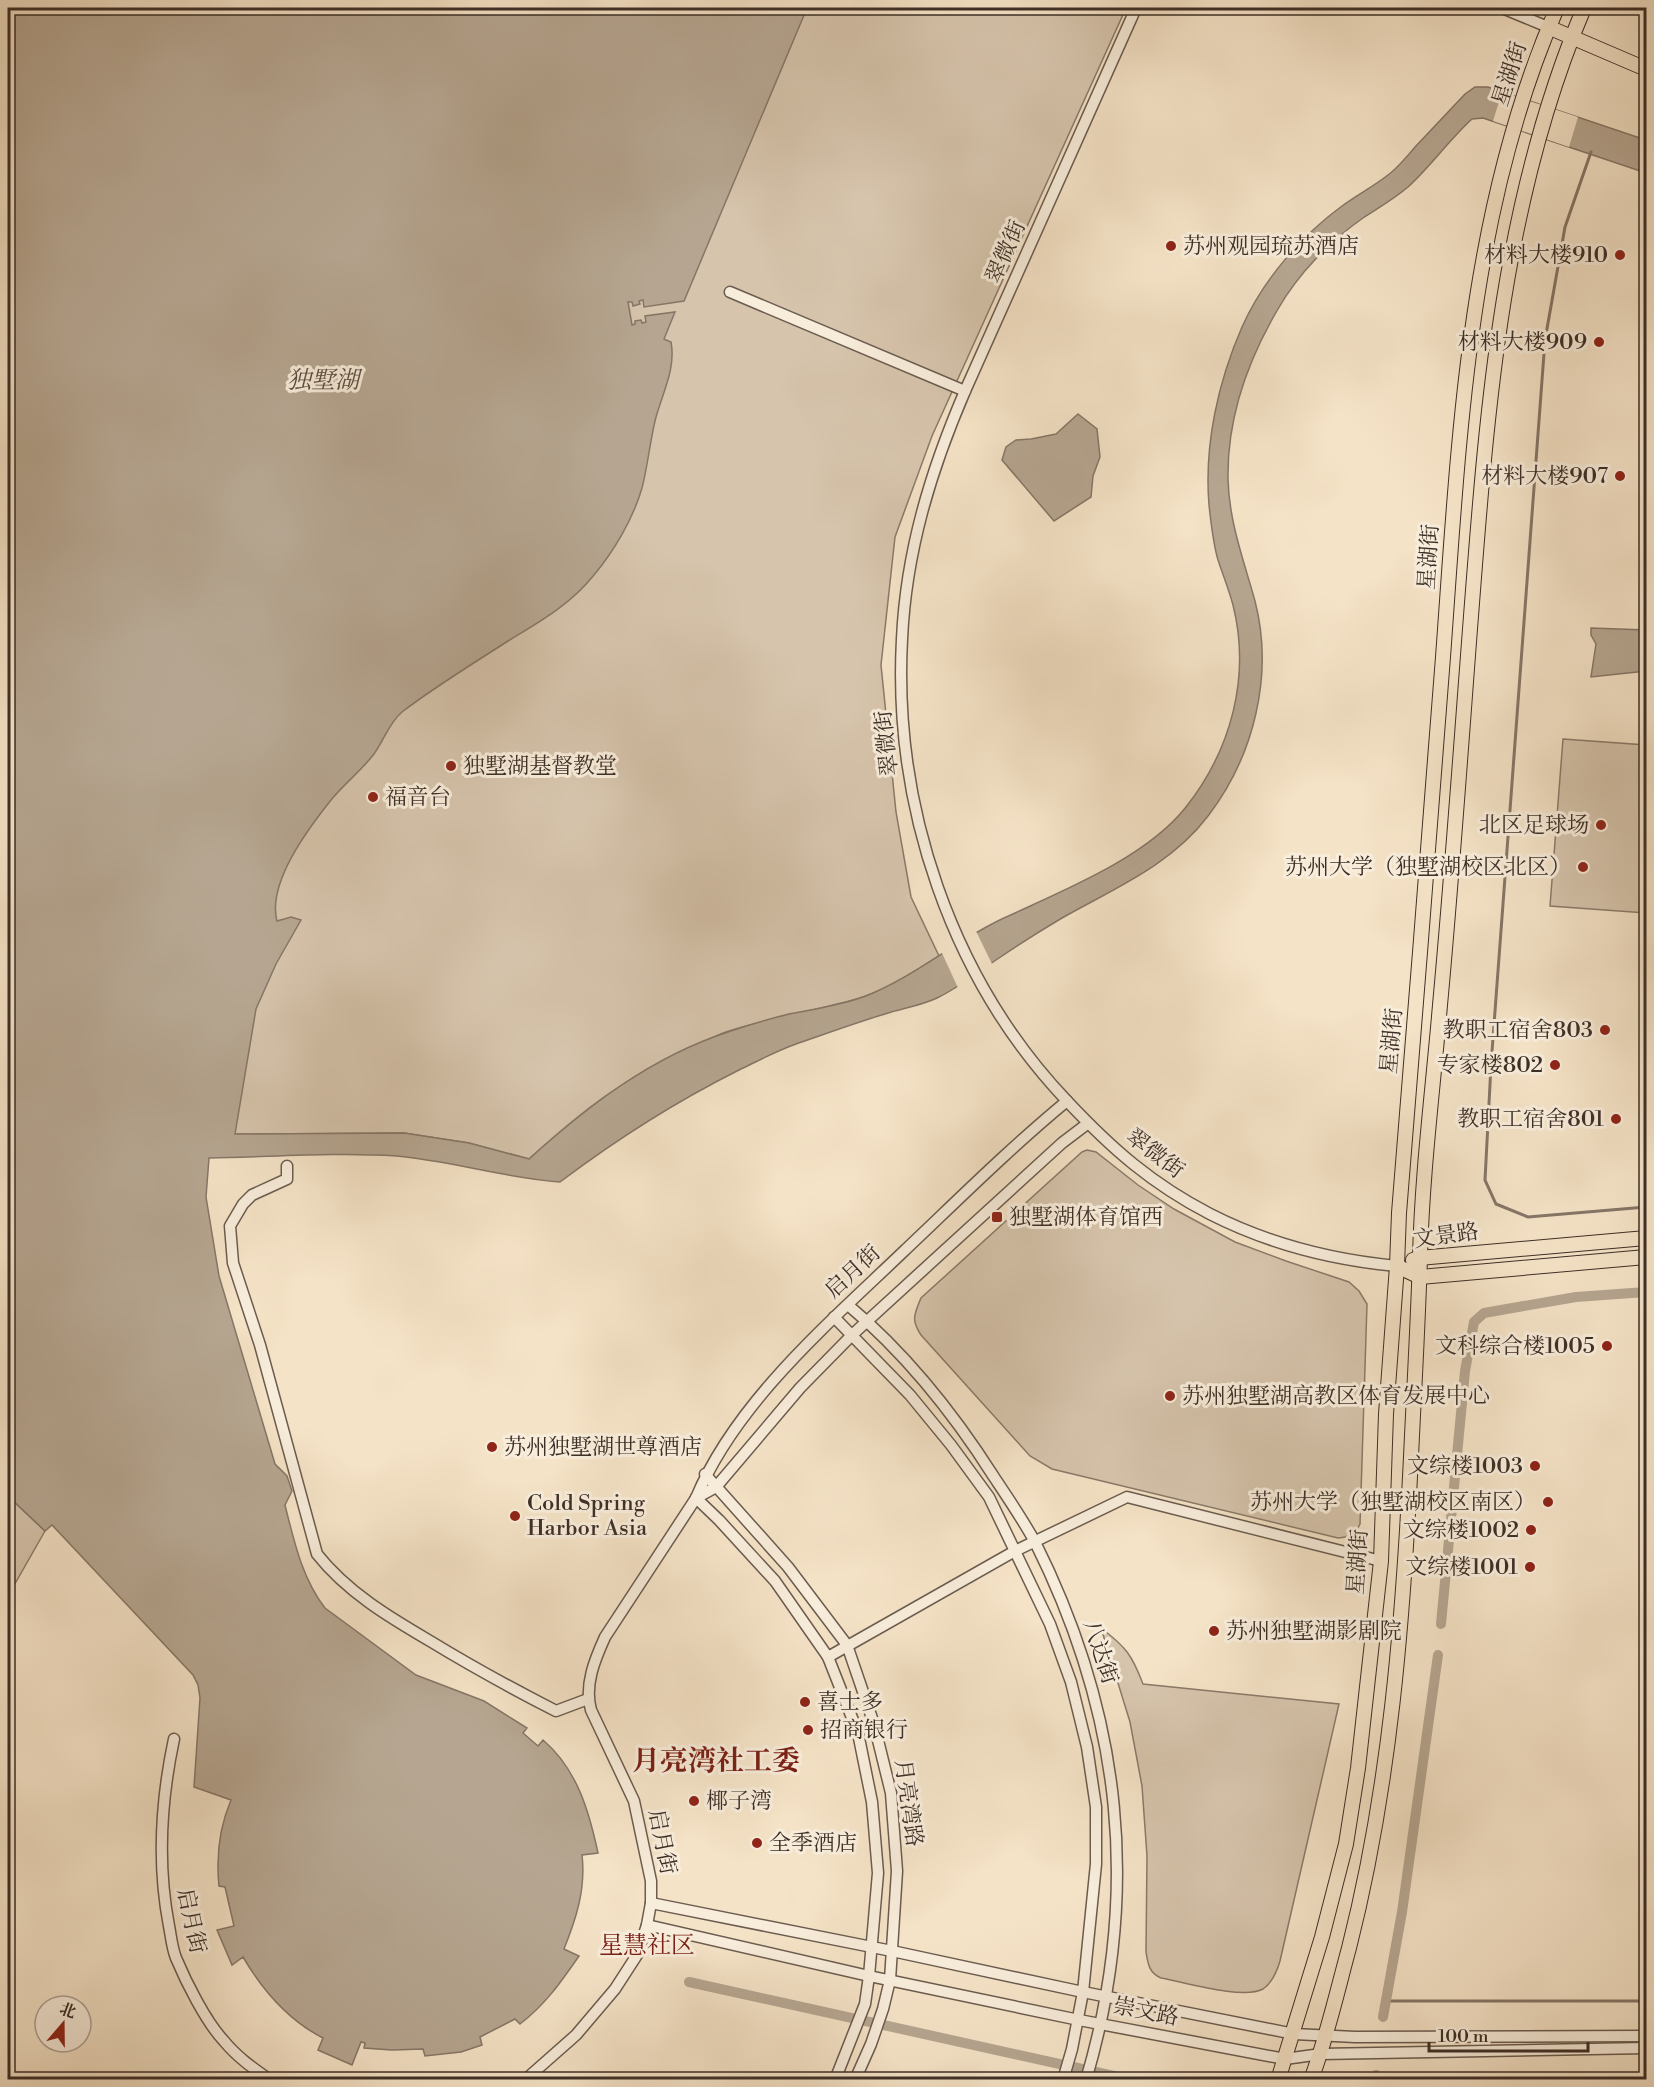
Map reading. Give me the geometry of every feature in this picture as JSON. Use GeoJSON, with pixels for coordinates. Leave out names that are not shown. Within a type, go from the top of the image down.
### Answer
{"type":"FeatureCollection","features":[{"type":"Feature","properties":{"kind":"main road","name":"星湖街"},"geometry":{"type":"LineString","coordinates":[[1278,2079],[1294,2034],[1346,1844],[1365,1717],[1381,1561],[1386,1414],[1400,1202],[1462,413],[1481,272],[1503,172],[1524,97],[1548,27],[1557,8]]}},
{"type":"Feature","properties":{"kind":"main road","name":"星湖街"},"geometry":{"type":"LineString","coordinates":[[1311,2079],[1326,2037],[1363,1893],[1385,1766],[1400,1637],[1420,1277],[1419,1258],[1451,886],[1483,456],[1497,330],[1516,228],[1539,139],[1571,36],[1584,8]]}},
{"type":"Feature","properties":{"kind":"main road"},"geometry":{"type":"LineString","coordinates":[[1548,27],[1647,69]]}},
{"type":"Feature","properties":{"kind":"main road","name":"文景路"},"geometry":{"type":"LineString","coordinates":[[1397,1266],[1419,1258],[1647,1238]]}},
{"type":"Feature","properties":{"kind":"main road","name":"文景路"},"geometry":{"type":"LineString","coordinates":[[1397,1266],[1420,1277],[1647,1257]]}},
{"type":"Feature","properties":{"kind":"street","name":"翠微街"},"geometry":{"type":"LineString","coordinates":[[1136,8],[965,390],[936,462],[917,528],[905,595],[901,663],[904,740],[914,800],[931,866],[958,938],[982,984],[1023,1049],[1087,1124],[1154,1180],[1190,1203],[1229,1223],[1311,1252],[1354,1261],[1397,1266]]}},
{"type":"Feature","properties":{"kind":"street"},"geometry":{"type":"LineString","coordinates":[[1502,8],[1548,27]]}},
{"type":"Feature","properties":{"kind":"street"},"geometry":{"type":"LineString","coordinates":[[730,292],[965,390]]}},
{"type":"Feature","properties":{"kind":"street","name":"启月街"},"geometry":{"type":"LineString","coordinates":[[525,2079],[576,2035],[615,1989],[637,1955],[647,1925],[651,1903],[651,1881],[634,1800],[591,1710],[588,1699],[595,1660],[605,1637],[696,1498],[705,1474],[742,1419],[785,1368],[834,1317],[1067,1101]]}},
{"type":"Feature","properties":{"kind":"street","name":"启月街"},"geometry":{"type":"LineString","coordinates":[[696,1498],[716,1487],[800,1388],[852,1335],[1062,1143],[1087,1124]]}},
{"type":"Feature","properties":{"kind":"street"},"geometry":{"type":"LineString","coordinates":[[287,1166],[287,1179],[252,1195],[243,1204],[230,1226],[233,1263],[260,1345],[317,1554],[333,1574],[386,1615],[492,1678],[556,1711],[588,1699]]}},
{"type":"Feature","properties":{"kind":"street","name":"八达街"},"geometry":{"type":"LineString","coordinates":[[848,1305],[868,1321],[925,1383],[968,1435],[1034,1541],[1069,1620],[1089,1674],[1116,1808],[1118,1867],[1116,1925],[1101,2024],[1086,2079]]}},
{"type":"Feature","properties":{"kind":"street","name":"八达街"},"geometry":{"type":"LineString","coordinates":[[834,1317],[910,1395],[951,1445],[988,1497],[1050,1624],[1071,1682],[1087,1747],[1096,1807],[1096,1864],[1079,2020],[1063,2079]]}},
{"type":"Feature","properties":{"kind":"street","name":"月亮湾路"},"geometry":{"type":"LineString","coordinates":[[705,1474],[788,1567],[847,1645],[874,1724],[891,1792],[897,1870],[890,1980],[871,2044],[855,2079]]}},
{"type":"Feature","properties":{"kind":"street"},"geometry":{"type":"LineString","coordinates":[[828,1657],[1014,1551],[1127,1497],[1381,1561]]}},
{"type":"Feature","properties":{"kind":"street","name":"月亮湾路"},"geometry":{"type":"LineString","coordinates":[[696,1498],[775,1581],[828,1657],[858,1733],[872,1802],[878,1873],[869,1976],[864,2004],[835,2079]]}},
{"type":"Feature","properties":{"kind":"street","name":"启月街"},"geometry":{"type":"LineString","coordinates":[[174,1739],[168,1769],[161,1840],[165,1908],[175,1956],[203,2010],[222,2040],[246,2063],[270,2079]]}},
{"type":"Feature","properties":{"kind":"street","name":"崇文路"},"geometry":{"type":"LineString","coordinates":[[651,1903],[892,1950],[1083,1992],[1294,2034],[1326,2037],[1647,2036]]}},
{"type":"Feature","properties":{"kind":"street","name":"崇文路"},"geometry":{"type":"LineString","coordinates":[[647,1925],[869,1976],[1079,2020],[1285,2059],[1321,2054],[1647,2048]]}},
{"type":"Feature","properties":{"kind":"shaded area"},"geometry":{"type":"Polygon","coordinates":[[[698,8],[1126,8],[932,436],[895,537],[881,665],[896,812],[911,897],[939,956],[902,979],[863,997],[726,1032],[669,1058],[606,1096],[529,1159],[469,1143],[404,1133],[235,1134],[237,867],[698,8]]]}},
{"type":"Feature","properties":{"kind":"shaded area","name":"北区足球场"},"geometry":{"type":"Polygon","coordinates":[[[1563,739],[1646,745],[1646,913],[1550,906],[1563,739]]]}},
{"type":"Feature","properties":{"kind":"shaded area","name":"苏州独墅湖高教区体育发展中心"},"geometry":{"type":"Polygon","coordinates":[[[1087,1150],[1096,1152],[1138,1185],[1174,1209],[1235,1242],[1349,1282],[1359,1291],[1367,1304],[1360,1524],[1352,1535],[1338,1538],[1052,1469],[1030,1456],[921,1335],[915,1317],[921,1298],[1082,1152],[1087,1150]]]}},
{"type":"Feature","properties":{"kind":"shaded area"},"geometry":{"type":"Polygon","coordinates":[[[8,1496],[45,1531],[8,1596],[8,1496]]]}},
{"type":"Feature","properties":{"kind":"shaded area"},"geometry":{"type":"Polygon","coordinates":[[[1101,1628],[1127,1652],[1143,1684],[1339,1704],[1280,1961],[1272,1980],[1263,1989],[1242,1992],[1213,1989],[1161,1978],[1150,1968],[1146,1952],[1147,1856],[1142,1786],[1130,1722],[1101,1628]]]}},
{"type":"Feature","properties":{"kind":"water","name":"独墅湖"},"geometry":{"type":"Polygon","coordinates":[[[8,8],[807,8],[684,301],[644,307],[643,300],[639,301],[640,304],[633,306],[632,302],[628,302],[632,325],[635,321],[646,322],[645,316],[675,312],[664,339],[671,342],[672,361],[656,417],[642,488],[634,511],[616,545],[585,586],[564,604],[397,716],[374,754],[336,794],[311,826],[292,857],[278,890],[277,921],[291,917],[301,920],[276,964],[256,1009],[235,1134],[404,1133],[469,1143],[529,1159],[598,1102],[647,1069],[673,1055],[700,1042],[743,1027],[789,1014],[848,1002],[884,988],[986,927],[1102,872],[1149,842],[1169,825],[1186,807],[1215,762],[1233,712],[1238,686],[1240,659],[1238,632],[1233,605],[1213,540],[1209,505],[1209,460],[1215,414],[1233,348],[1251,310],[1272,276],[1312,231],[1342,206],[1392,172],[1465,94],[1475,87],[1488,87],[1646,140],[1646,173],[1483,118],[1472,119],[1408,187],[1351,227],[1327,248],[1286,296],[1257,349],[1241,391],[1231,434],[1229,457],[1228,479],[1231,511],[1255,601],[1260,629],[1261,686],[1256,714],[1248,741],[1224,793],[1193,833],[1160,862],[1062,918],[937,998],[796,1044],[715,1082],[625,1136],[560,1182],[397,1156],[209,1158],[206,1197],[219,1276],[275,1464],[287,1476],[292,1491],[285,1505],[300,1559],[310,1584],[325,1608],[416,1675],[484,1701],[527,1728],[523,1733],[538,1746],[543,1740],[565,1764],[586,1806],[598,1853],[582,1855],[583,1880],[579,1904],[564,1949],[579,1956],[559,1984],[529,2017],[520,2024],[515,2019],[480,2037],[482,2045],[461,2052],[425,2056],[423,2049],[364,2048],[365,2043],[361,2042],[352,2065],[318,2050],[323,2038],[299,2023],[277,2004],[243,1957],[232,1965],[217,1930],[234,1926],[225,1887],[219,1886],[218,1875],[221,1832],[231,1800],[194,1787],[200,1698],[198,1685],[193,1675],[52,1525],[45,1531],[8,1496],[8,8]]]}},
{"type":"Feature","properties":{"kind":"water"},"geometry":{"type":"Polygon","coordinates":[[[1078,414],[1097,429],[1100,457],[1093,476],[1091,497],[1054,521],[1002,460],[1006,447],[1016,440],[1056,434],[1078,414]]]}},
{"type":"Feature","properties":{"kind":"water"},"geometry":{"type":"Polygon","coordinates":[[[1591,628],[1646,630],[1646,671],[1591,677],[1596,644],[1591,635],[1591,628]]]}},
{"type":"Feature","properties":{"kind":"pier"},"geometry":{"type":"Polygon","coordinates":[[[1502,92],[1578,117],[1569,147],[1493,121],[1502,92]]]}},
{"type":"Feature","properties":{"kind":"pier"},"geometry":{"type":"Polygon","coordinates":[[[975,929],[993,966],[959,990],[941,951],[975,929]]]}},
{"type":"Feature","properties":{"kind":"waterway"},"geometry":{"type":"LineString","coordinates":[[1591,152],[1565,227],[1545,340],[1491,1065],[1485,1180],[1496,1204],[1528,1217],[1646,1207]]}},
{"type":"Feature","properties":{"kind":"waterway"},"geometry":{"type":"LineString","coordinates":[[1441,1624],[1465,1371],[1474,1322],[1484,1313],[1576,1297],[1646,1292]]}},
{"type":"Feature","properties":{"kind":"waterway"},"geometry":{"type":"LineString","coordinates":[[1383,2017],[1402,1912],[1438,1655]]}},
{"type":"Feature","properties":{"kind":"waterway"},"geometry":{"type":"LineString","coordinates":[[689,1982],[1132,2080]]}},
{"type":"Feature","properties":{"kind":"waterway"},"geometry":{"type":"LineString","coordinates":[[1385,2001],[1646,2001]]}},
{"type":"Feature","properties":{"kind":"waterway"},"geometry":{"type":"LineString","coordinates":[[1375,2080],[1376,2075]]}},
{"type":"Feature","properties":{"kind":"place","name":"苏州观园琉苏酒店"},"geometry":{"type":"Point","coordinates":[1171,246]}},
{"type":"Feature","properties":{"kind":"place","name":"材料大楼910"},"geometry":{"type":"Point","coordinates":[1620,255]}},
{"type":"Feature","properties":{"kind":"place","name":"材料大楼909"},"geometry":{"type":"Point","coordinates":[1599,342]}},
{"type":"Feature","properties":{"kind":"place","name":"材料大楼907"},"geometry":{"type":"Point","coordinates":[1620,476]}},
{"type":"Feature","properties":{"kind":"place","name":"独墅湖基督教堂"},"geometry":{"type":"Point","coordinates":[451,766]}},
{"type":"Feature","properties":{"kind":"place","name":"福音台"},"geometry":{"type":"Point","coordinates":[373,797]}},
{"type":"Feature","properties":{"kind":"place","name":"北区足球场"},"geometry":{"type":"Point","coordinates":[1601,825]}},
{"type":"Feature","properties":{"kind":"place","name":"苏州大学（独墅湖校区北区）"},"geometry":{"type":"Point","coordinates":[1583,867]}},
{"type":"Feature","properties":{"kind":"place","name":"教职工宿舍803"},"geometry":{"type":"Point","coordinates":[1605,1030]}},
{"type":"Feature","properties":{"kind":"place","name":"专家楼802"},"geometry":{"type":"Point","coordinates":[1555,1065]}},
{"type":"Feature","properties":{"kind":"place","name":"教职工宿舍801"},"geometry":{"type":"Point","coordinates":[1616,1119]}},
{"type":"Feature","properties":{"kind":"place","name":"独墅湖体育馆西"},"geometry":{"type":"Point","coordinates":[997,1217]}},
{"type":"Feature","properties":{"kind":"place","name":"文科综合楼1005"},"geometry":{"type":"Point","coordinates":[1607,1346]}},
{"type":"Feature","properties":{"kind":"place","name":"苏州独墅湖高教区体育发展中心"},"geometry":{"type":"Point","coordinates":[1170,1396]}},
{"type":"Feature","properties":{"kind":"place","name":"苏州独墅湖世尊酒店"},"geometry":{"type":"Point","coordinates":[492,1447]}},
{"type":"Feature","properties":{"kind":"place","name":"文综楼1003"},"geometry":{"type":"Point","coordinates":[1535,1466]}},
{"type":"Feature","properties":{"kind":"place","name":"苏州大学（独墅湖校区南区）"},"geometry":{"type":"Point","coordinates":[1548,1502]}},
{"type":"Feature","properties":{"kind":"place","name":"Cold Spring Harbor Asia"},"geometry":{"type":"Point","coordinates":[515,1516]}},
{"type":"Feature","properties":{"kind":"place","name":"文综楼1002"},"geometry":{"type":"Point","coordinates":[1531,1530]}},
{"type":"Feature","properties":{"kind":"place","name":"文综楼1001"},"geometry":{"type":"Point","coordinates":[1530,1567]}},
{"type":"Feature","properties":{"kind":"place","name":"苏州独墅湖影剧院"},"geometry":{"type":"Point","coordinates":[1214,1631]}},
{"type":"Feature","properties":{"kind":"place","name":"喜士多"},"geometry":{"type":"Point","coordinates":[805,1702]}},
{"type":"Feature","properties":{"kind":"place","name":"招商银行"},"geometry":{"type":"Point","coordinates":[808,1730]}},
{"type":"Feature","properties":{"kind":"place","name":"椰子湾"},"geometry":{"type":"Point","coordinates":[694,1801]}},
{"type":"Feature","properties":{"kind":"place","name":"全季酒店"},"geometry":{"type":"Point","coordinates":[757,1843]}},
{"type":"Feature","properties":{"kind":"district","name":"月亮湾社工委"},"geometry":{"type":"Point","coordinates":[716,1761]}},
{"type":"Feature","properties":{"kind":"district","name":"星慧社区"},"geometry":{"type":"Point","coordinates":[647,1946]}}]}
